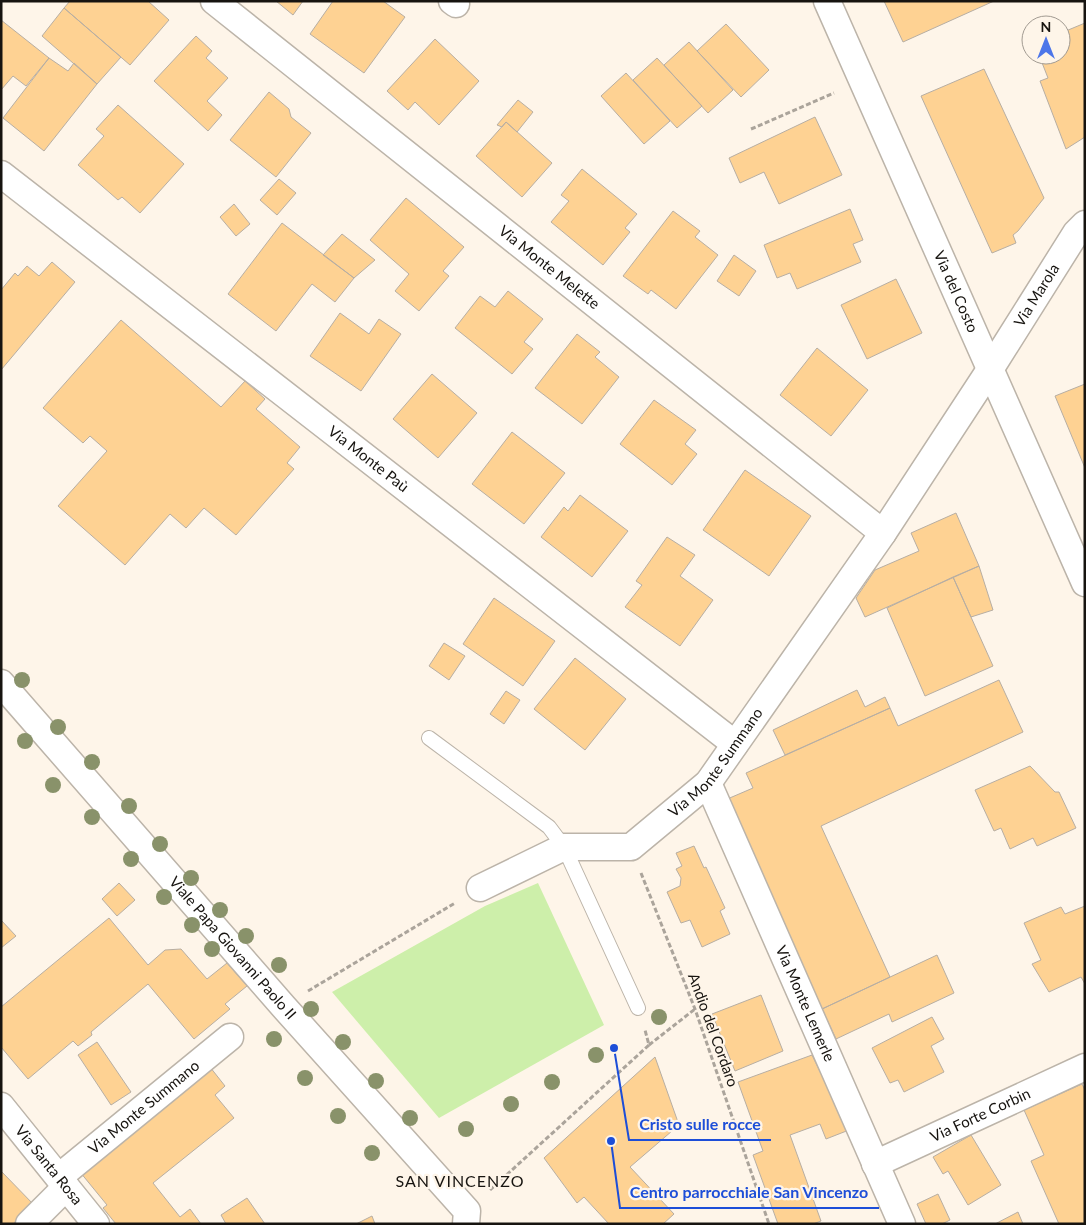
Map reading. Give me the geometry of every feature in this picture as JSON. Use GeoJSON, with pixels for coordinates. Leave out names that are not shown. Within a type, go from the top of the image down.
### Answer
{"type":"FeatureCollection","features":[{"type":"Feature","properties":{"kind":"street","name":"Via Monte Melette"},"geometry":{"type":"LineString","coordinates":[[214,1],[883,533]]}},
{"type":"Feature","properties":{"kind":"street","name":"Via del Costo"},"geometry":{"type":"LineString","coordinates":[[826,1],[1085,582]]}},
{"type":"Feature","properties":{"kind":"street","name":"Via Monte Paù"},"geometry":{"type":"LineString","coordinates":[[1,174],[735,744]]}},
{"type":"Feature","properties":{"kind":"street","name":"Via Marola"},"geometry":{"type":"LineString","coordinates":[[991,368],[1076,233],[1085,224]]}},
{"type":"Feature","properties":{"kind":"street","name":"Via Monte Summano"},"geometry":{"type":"LineString","coordinates":[[631,847],[708,783],[883,533],[991,368]]}},
{"type":"Feature","properties":{"kind":"street","name":"Viale Papa Giovanni Paolo II"},"geometry":{"type":"LineString","coordinates":[[1,683],[466,1217]]}},
{"type":"Feature","properties":{"kind":"street","name":"Via Monte Lemerle"},"geometry":{"type":"LineString","coordinates":[[708,783],[902,1224]]}},
{"type":"Feature","properties":{"kind":"street"},"geometry":{"type":"LineString","coordinates":[[480,888],[564,847],[631,847]]}},
{"type":"Feature","properties":{"kind":"street","name":"Via Monte Summano"},"geometry":{"type":"LineString","coordinates":[[29,1224],[63,1182],[230,1037]]}},
{"type":"Feature","properties":{"kind":"street","name":"Via Forte Corbin"},"geometry":{"type":"LineString","coordinates":[[875,1164],[1085,1067]]}},
{"type":"Feature","properties":{"kind":"street","name":"Via Santa Rosa"},"geometry":{"type":"LineString","coordinates":[[1,1106],[96,1224]]}},
{"type":"Feature","properties":{"kind":"lane"},"geometry":{"type":"LineString","coordinates":[[429,738],[549,827],[564,847],[638,1008]]}},
{"type":"Feature","properties":{"kind":"path"},"geometry":{"type":"LineString","coordinates":[[751,129],[839,90]]}},
{"type":"Feature","properties":{"kind":"path","name":"Andio del Cordaro"},"geometry":{"type":"LineString","coordinates":[[631,847],[694,1009],[769,1224]]}},
{"type":"Feature","properties":{"kind":"path"},"geometry":{"type":"LineString","coordinates":[[308,990],[480,888]]}},
{"type":"Feature","properties":{"kind":"path"},"geometry":{"type":"LineString","coordinates":[[638,1008],[649,1045]]}},
{"type":"Feature","properties":{"kind":"path"},"geometry":{"type":"LineString","coordinates":[[466,1217],[649,1045],[694,1009]]}},
{"type":"Feature","properties":{"kind":"green space"},"geometry":{"type":"Polygon","coordinates":[[[538,883],[604,1025],[439,1118],[332,992],[485,906],[538,883]]]}},
{"type":"Feature","properties":{"kind":"building"},"geometry":{"type":"Polygon","coordinates":[[[70,1],[148,1],[169,20],[130,65],[64,8],[70,1]]]}},
{"type":"Feature","properties":{"kind":"building"},"geometry":{"type":"Polygon","coordinates":[[[276,1],[303,1],[293,15],[276,1]]]}},
{"type":"Feature","properties":{"kind":"building"},"geometry":{"type":"Polygon","coordinates":[[[333,1],[383,1],[405,17],[364,73],[310,34],[333,1]]]}},
{"type":"Feature","properties":{"kind":"building"},"geometry":{"type":"Polygon","coordinates":[[[884,1],[994,1],[903,42],[884,1]]]}},
{"type":"Feature","properties":{"kind":"building"},"geometry":{"type":"Polygon","coordinates":[[[64,8],[121,57],[97,84],[42,36],[64,8]]]}},
{"type":"Feature","properties":{"kind":"building"},"geometry":{"type":"Polygon","coordinates":[[[1,20],[49,58],[26,86],[13,76],[1,90],[1,20]]]}},
{"type":"Feature","properties":{"kind":"building"},"geometry":{"type":"Polygon","coordinates":[[[1085,23],[1085,137],[1066,149],[1040,81],[1048,78],[1043,65],[1071,65],[1071,29],[1085,23]]]}},
{"type":"Feature","properties":{"kind":"building"},"geometry":{"type":"Polygon","coordinates":[[[726,24],[769,70],[741,97],[697,51],[726,24]]]}},
{"type":"Feature","properties":{"kind":"building"},"geometry":{"type":"Polygon","coordinates":[[[196,36],[212,51],[206,58],[228,78],[207,101],[222,115],[208,131],[154,81],[196,36]]]}},
{"type":"Feature","properties":{"kind":"building"},"geometry":{"type":"Polygon","coordinates":[[[435,39],[479,81],[439,125],[415,102],[408,110],[387,91],[435,39]]]}},
{"type":"Feature","properties":{"kind":"building"},"geometry":{"type":"Polygon","coordinates":[[[689,42],[733,90],[708,113],[664,65],[689,42]]]}},
{"type":"Feature","properties":{"kind":"building"},"geometry":{"type":"Polygon","coordinates":[[[49,58],[68,71],[74,63],[97,84],[44,151],[3,118],[49,58]]]}},
{"type":"Feature","properties":{"kind":"building"},"geometry":{"type":"Polygon","coordinates":[[[657,58],[702,106],[677,128],[633,80],[657,58]]]}},
{"type":"Feature","properties":{"kind":"building"},"geometry":{"type":"Polygon","coordinates":[[[984,69],[1044,198],[1013,235],[1016,243],[992,253],[921,96],[984,69]]]}},
{"type":"Feature","properties":{"kind":"building"},"geometry":{"type":"Polygon","coordinates":[[[626,73],[670,121],[644,144],[601,96],[626,73]]]}},
{"type":"Feature","properties":{"kind":"building"},"geometry":{"type":"Polygon","coordinates":[[[269,92],[289,109],[291,117],[311,133],[276,177],[230,140],[269,92]]]}},
{"type":"Feature","properties":{"kind":"building"},"geometry":{"type":"Polygon","coordinates":[[[518,100],[533,112],[517,132],[506,122],[502,127],[497,125],[518,100]]]}},
{"type":"Feature","properties":{"kind":"building"},"geometry":{"type":"Polygon","coordinates":[[[118,105],[184,164],[140,213],[122,197],[118,200],[78,165],[104,136],[96,129],[118,105]]]}},
{"type":"Feature","properties":{"kind":"building"},"geometry":{"type":"Polygon","coordinates":[[[815,117],[842,175],[779,204],[764,172],[740,183],[729,158],[815,117]]]}},
{"type":"Feature","properties":{"kind":"building"},"geometry":{"type":"Polygon","coordinates":[[[506,122],[552,163],[522,197],[476,156],[506,122]]]}},
{"type":"Feature","properties":{"kind":"building"},"geometry":{"type":"Polygon","coordinates":[[[582,169],[637,214],[625,228],[630,232],[603,265],[551,222],[569,201],[561,195],[582,169]]]}},
{"type":"Feature","properties":{"kind":"building"},"geometry":{"type":"Polygon","coordinates":[[[279,179],[296,193],[277,215],[260,200],[279,179]]]}},
{"type":"Feature","properties":{"kind":"building"},"geometry":{"type":"Polygon","coordinates":[[[406,198],[464,247],[443,271],[449,276],[419,311],[395,291],[409,274],[370,240],[406,198]]]}},
{"type":"Feature","properties":{"kind":"building"},"geometry":{"type":"Polygon","coordinates":[[[234,204],[250,224],[236,236],[220,217],[234,204]]]}},
{"type":"Feature","properties":{"kind":"building"},"geometry":{"type":"Polygon","coordinates":[[[850,209],[863,240],[853,244],[861,262],[797,289],[790,273],[777,278],[764,245],[850,209]]]}},
{"type":"Feature","properties":{"kind":"building"},"geometry":{"type":"Polygon","coordinates":[[[673,211],[700,231],[695,237],[718,255],[676,309],[651,290],[648,294],[623,276],[673,211]]]}},
{"type":"Feature","properties":{"kind":"building"},"geometry":{"type":"Polygon","coordinates":[[[282,223],[354,278],[335,302],[312,284],[276,331],[228,294],[282,223]]]}},
{"type":"Feature","properties":{"kind":"building"},"geometry":{"type":"Polygon","coordinates":[[[342,234],[375,260],[354,278],[323,255],[342,234]]]}},
{"type":"Feature","properties":{"kind":"building"},"geometry":{"type":"Polygon","coordinates":[[[734,255],[756,271],[739,296],[717,281],[734,255]]]}},
{"type":"Feature","properties":{"kind":"building"},"geometry":{"type":"Polygon","coordinates":[[[52,262],[75,282],[1,370],[1,290],[15,273],[18,276],[27,266],[39,276],[52,262]]]}},
{"type":"Feature","properties":{"kind":"building"},"geometry":{"type":"Polygon","coordinates":[[[896,279],[922,333],[867,359],[841,305],[896,279]]]}},
{"type":"Feature","properties":{"kind":"building"},"geometry":{"type":"Polygon","coordinates":[[[508,291],[543,319],[524,342],[533,349],[512,374],[455,328],[480,296],[495,307],[508,291]]]}},
{"type":"Feature","properties":{"kind":"building"},"geometry":{"type":"Polygon","coordinates":[[[340,313],[369,334],[379,319],[401,334],[361,391],[310,356],[340,313]]]}},
{"type":"Feature","properties":{"kind":"building"},"geometry":{"type":"Polygon","coordinates":[[[121,320],[221,407],[245,381],[265,399],[256,409],[300,447],[287,463],[294,469],[236,535],[204,508],[186,528],[170,514],[125,565],[58,506],[107,451],[90,436],[83,443],[43,408],[121,320]]]}},
{"type":"Feature","properties":{"kind":"building"},"geometry":{"type":"Polygon","coordinates":[[[577,334],[600,352],[595,357],[619,377],[582,424],[535,388],[577,334]]]}},
{"type":"Feature","properties":{"kind":"building"},"geometry":{"type":"Polygon","coordinates":[[[817,348],[868,390],[831,436],[780,395],[817,348]]]}},
{"type":"Feature","properties":{"kind":"building"},"geometry":{"type":"Polygon","coordinates":[[[432,374],[477,413],[438,458],[393,419],[432,374]]]}},
{"type":"Feature","properties":{"kind":"building"},"geometry":{"type":"Polygon","coordinates":[[[1085,384],[1085,468],[1055,396],[1085,384]]]}},
{"type":"Feature","properties":{"kind":"building"},"geometry":{"type":"Polygon","coordinates":[[[654,400],[696,430],[685,444],[697,454],[672,485],[620,444],[654,400]]]}},
{"type":"Feature","properties":{"kind":"building"},"geometry":{"type":"Polygon","coordinates":[[[512,432],[565,473],[524,524],[472,484],[512,432]]]}},
{"type":"Feature","properties":{"kind":"building"},"geometry":{"type":"Polygon","coordinates":[[[745,470],[811,516],[769,576],[703,530],[745,470]]]}},
{"type":"Feature","properties":{"kind":"building"},"geometry":{"type":"Polygon","coordinates":[[[580,495],[628,531],[592,577],[541,537],[564,507],[568,511],[580,495]]]}},
{"type":"Feature","properties":{"kind":"building"},"geometry":{"type":"Polygon","coordinates":[[[956,513],[979,566],[865,617],[856,598],[875,570],[919,551],[911,533],[956,513]]]}},
{"type":"Feature","properties":{"kind":"building"},"geometry":{"type":"Polygon","coordinates":[[[667,537],[695,555],[680,576],[713,600],[680,646],[625,607],[642,585],[636,581],[667,537]]]}},
{"type":"Feature","properties":{"kind":"building"},"geometry":{"type":"Polygon","coordinates":[[[979,566],[993,610],[971,617],[953,577],[979,566]]]}},
{"type":"Feature","properties":{"kind":"building"},"geometry":{"type":"Polygon","coordinates":[[[953,577],[993,666],[925,696],[887,608],[953,577]]]}},
{"type":"Feature","properties":{"kind":"building"},"geometry":{"type":"Polygon","coordinates":[[[494,598],[555,641],[523,686],[463,644],[494,598]]]}},
{"type":"Feature","properties":{"kind":"building"},"geometry":{"type":"Polygon","coordinates":[[[444,643],[465,656],[449,680],[429,666],[444,643]]]}},
{"type":"Feature","properties":{"kind":"building"},"geometry":{"type":"Polygon","coordinates":[[[575,658],[626,699],[585,750],[534,709],[575,658]]]}},
{"type":"Feature","properties":{"kind":"building"},"geometry":{"type":"Polygon","coordinates":[[[999,680],[1023,732],[821,826],[890,977],[822,1009],[725,800],[753,788],[746,773],[890,708],[898,726],[999,680]]]}},
{"type":"Feature","properties":{"kind":"building"},"geometry":{"type":"Polygon","coordinates":[[[857,690],[865,707],[885,697],[890,708],[785,755],[773,730],[857,690]]]}},
{"type":"Feature","properties":{"kind":"building"},"geometry":{"type":"Polygon","coordinates":[[[506,691],[520,700],[504,724],[490,714],[506,691]]]}},
{"type":"Feature","properties":{"kind":"building"},"geometry":{"type":"Polygon","coordinates":[[[1030,766],[1055,792],[1059,792],[1076,828],[1037,846],[1033,838],[1010,849],[1001,828],[994,831],[975,790],[1030,766]]]}},
{"type":"Feature","properties":{"kind":"building"},"geometry":{"type":"Polygon","coordinates":[[[694,846],[725,908],[720,911],[730,934],[702,947],[690,920],[681,923],[667,892],[680,886],[681,878],[676,869],[682,866],[676,853],[694,846]]]}},
{"type":"Feature","properties":{"kind":"building"},"geometry":{"type":"Polygon","coordinates":[[[119,883],[135,900],[117,916],[102,899],[119,883]]]}},
{"type":"Feature","properties":{"kind":"building"},"geometry":{"type":"Polygon","coordinates":[[[1085,906],[1085,984],[1081,977],[1049,992],[1032,964],[1041,960],[1024,923],[1061,907],[1065,914],[1085,906]]]}},
{"type":"Feature","properties":{"kind":"building"},"geometry":{"type":"Polygon","coordinates":[[[109,918],[148,965],[165,950],[181,949],[207,979],[227,963],[247,986],[225,1004],[230,1009],[194,1039],[148,984],[91,1032],[92,1035],[78,1046],[73,1041],[28,1079],[1,1047],[1,1007],[109,918]]]}},
{"type":"Feature","properties":{"kind":"building"},"geometry":{"type":"Polygon","coordinates":[[[1,920],[16,936],[1,948],[1,920]]]}},
{"type":"Feature","properties":{"kind":"building"},"geometry":{"type":"Polygon","coordinates":[[[937,955],[954,993],[892,1022],[889,1014],[836,1039],[822,1009],[937,955]]]}},
{"type":"Feature","properties":{"kind":"building"},"geometry":{"type":"Polygon","coordinates":[[[761,995],[783,1051],[735,1071],[712,1014],[761,995]]]}},
{"type":"Feature","properties":{"kind":"building"},"geometry":{"type":"Polygon","coordinates":[[[932,1017],[944,1039],[931,1046],[944,1072],[904,1092],[898,1080],[890,1083],[872,1048],[932,1017]]]}},
{"type":"Feature","properties":{"kind":"building"},"geometry":{"type":"Polygon","coordinates":[[[97,1042],[131,1092],[111,1105],[78,1055],[97,1042]]]}},
{"type":"Feature","properties":{"kind":"building"},"geometry":{"type":"Polygon","coordinates":[[[812,1055],[849,1130],[826,1139],[820,1124],[790,1135],[821,1221],[813,1224],[778,1224],[753,1155],[763,1151],[738,1082],[812,1055]]]}},
{"type":"Feature","properties":{"kind":"building"},"geometry":{"type":"Polygon","coordinates":[[[655,1057],[679,1125],[630,1167],[674,1214],[663,1224],[609,1224],[584,1197],[577,1203],[544,1158],[655,1057]]]}},
{"type":"Feature","properties":{"kind":"building"},"geometry":{"type":"Polygon","coordinates":[[[210,1067],[225,1086],[215,1095],[234,1118],[153,1183],[180,1217],[190,1209],[201,1224],[116,1224],[103,1208],[107,1205],[80,1172],[210,1067]]]}},
{"type":"Feature","properties":{"kind":"building"},"geometry":{"type":"Polygon","coordinates":[[[1082,1084],[1085,1090],[1085,1224],[1059,1224],[1031,1161],[1044,1155],[1024,1110],[1082,1084]]]}},
{"type":"Feature","properties":{"kind":"building"},"geometry":{"type":"Polygon","coordinates":[[[971,1135],[1001,1185],[968,1205],[948,1171],[943,1174],[933,1157],[971,1135]]]}},
{"type":"Feature","properties":{"kind":"building"},"geometry":{"type":"Polygon","coordinates":[[[1,1171],[35,1206],[13,1224],[1,1224],[1,1171]]]}},
{"type":"Feature","properties":{"kind":"building"},"geometry":{"type":"Polygon","coordinates":[[[938,1194],[950,1220],[942,1224],[926,1224],[917,1204],[938,1194]]]}},
{"type":"Feature","properties":{"kind":"building"},"geometry":{"type":"Polygon","coordinates":[[[247,1198],[265,1224],[226,1224],[221,1215],[247,1198]]]}},
{"type":"Feature","properties":{"kind":"building"},"geometry":{"type":"Polygon","coordinates":[[[1018,1212],[1023,1224],[995,1224],[1018,1212]]]}},
{"type":"Feature","properties":{"kind":"building"},"geometry":{"type":"Polygon","coordinates":[[[372,1216],[375,1224],[356,1224],[372,1216]]]}},
{"type":"Feature","properties":{"kind":"place","name":"Cristo sulle rocce"},"geometry":{"type":"Point","coordinates":[614,1048]}},
{"type":"Feature","properties":{"kind":"place","name":"Centro parrocchiale San Vincenzo"},"geometry":{"type":"Point","coordinates":[611,1141]}},
{"type":"Feature","properties":{"kind":"district","name":"SAN VINCENZO"},"geometry":{"type":"Point","coordinates":[460,1181]}}]}
